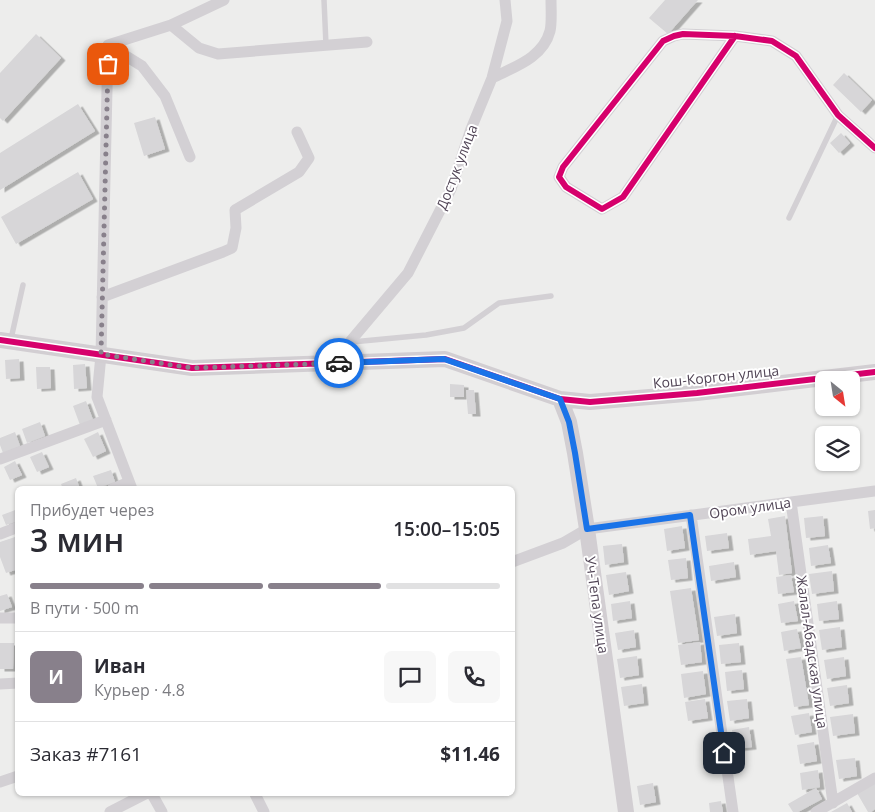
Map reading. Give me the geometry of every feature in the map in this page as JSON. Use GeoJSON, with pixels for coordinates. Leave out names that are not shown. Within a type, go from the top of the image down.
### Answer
{"type":"FeatureCollection","features":[{"type":"Feature","properties":{"kind":"street"},"geometry":{"type":"LineString","coordinates":[[108,45],[171,25],[224,0]]}},
{"type":"Feature","properties":{"kind":"street","name":"Достук улица"},"geometry":{"type":"LineString","coordinates":[[332,363],[408,273],[452,189],[471,129],[492,78],[507,21],[505,0]]}},
{"type":"Feature","properties":{"kind":"street"},"geometry":{"type":"LineString","coordinates":[[492,78],[526,61],[541,50],[550,30],[551,0]]}},
{"type":"Feature","properties":{"kind":"street"},"geometry":{"type":"LineString","coordinates":[[171,25],[199,48],[218,54],[367,42]]}},
{"type":"Feature","properties":{"kind":"street"},"geometry":{"type":"LineString","coordinates":[[735,36],[624,197],[602,209],[566,188],[559,177],[563,167],[663,41],[683,34],[735,36],[772,41],[796,56],[838,115],[875,148]]}},
{"type":"Feature","properties":{"kind":"street"},"geometry":{"type":"LineString","coordinates":[[108,45],[142,66],[165,96],[190,158]]}},
{"type":"Feature","properties":{"kind":"street"},"geometry":{"type":"LineString","coordinates":[[108,45],[101,354],[97,397],[130,485]]}},
{"type":"Feature","properties":{"kind":"street"},"geometry":{"type":"LineString","coordinates":[[102,296],[232,248],[236,228],[235,210],[299,172],[309,158],[297,132]]}},
{"type":"Feature","properties":{"kind":"street","name":"Кош-Коргон улица"},"geometry":{"type":"LineString","coordinates":[[6,340],[192,368],[444,359],[560,399],[590,402],[687,394],[875,372]]}},
{"type":"Feature","properties":{"kind":"street","name":"Уч-Тепа улица"},"geometry":{"type":"LineString","coordinates":[[560,399],[569,422],[575,453],[626,812]]}},
{"type":"Feature","properties":{"kind":"street"},"geometry":{"type":"LineString","coordinates":[[0,459],[106,420]]}},
{"type":"Feature","properties":{"kind":"street","name":"Ором улица"},"geometry":{"type":"LineString","coordinates":[[515,561],[563,543],[587,529],[875,491]]}},
{"type":"Feature","properties":{"kind":"street","name":"Жалал-Абадская улица"},"geometry":{"type":"LineString","coordinates":[[791,502],[833,803]]}},
{"type":"Feature","properties":{"kind":"street"},"geometry":{"type":"LineString","coordinates":[[690,515],[733,812]]}},
{"type":"Feature","properties":{"kind":"street"},"geometry":{"type":"LineString","coordinates":[[0,534],[15,528]]}},
{"type":"Feature","properties":{"kind":"street"},"geometry":{"type":"LineString","coordinates":[[0,618],[15,618]]}},
{"type":"Feature","properties":{"kind":"street"},"geometry":{"type":"LineString","coordinates":[[0,684],[15,683]]}},
{"type":"Feature","properties":{"kind":"street"},"geometry":{"type":"LineString","coordinates":[[0,782],[15,777]]}},
{"type":"Feature","properties":{"kind":"street"},"geometry":{"type":"LineString","coordinates":[[816,812],[875,778]]}},
{"type":"Feature","properties":{"kind":"street"},"geometry":{"type":"LineString","coordinates":[[110,812],[140,796]]}},
{"type":"Feature","properties":{"kind":"street"},"geometry":{"type":"LineString","coordinates":[[153,796],[162,812]]}},
{"type":"Feature","properties":{"kind":"street"},"geometry":{"type":"LineString","coordinates":[[256,796],[264,812]]}},
{"type":"Feature","properties":{"kind":"lane"},"geometry":{"type":"LineString","coordinates":[[324,0],[326,45]]}},
{"type":"Feature","properties":{"kind":"lane"},"geometry":{"type":"LineString","coordinates":[[789,218],[838,115]]}},
{"type":"Feature","properties":{"kind":"lane"},"geometry":{"type":"LineString","coordinates":[[6,340],[23,285]]}},
{"type":"Feature","properties":{"kind":"lane"},"geometry":{"type":"LineString","coordinates":[[350,342],[426,335],[464,328],[499,303],[551,296]]}},
{"type":"Feature","properties":{"kind":"building"},"geometry":{"type":"Polygon","coordinates":[[[665,0],[698,0],[668,34],[649,18],[665,0]]]}},
{"type":"Feature","properties":{"kind":"building"},"geometry":{"type":"Polygon","coordinates":[[[36,34],[61,58],[3,121],[0,118],[0,73],[36,34]]]}},
{"type":"Feature","properties":{"kind":"building"},"geometry":{"type":"Polygon","coordinates":[[[844,73],[872,100],[861,112],[833,85],[844,73]]]}},
{"type":"Feature","properties":{"kind":"building"},"geometry":{"type":"Polygon","coordinates":[[[78,104],[95,131],[0,190],[0,153],[78,104]]]}},
{"type":"Feature","properties":{"kind":"building"},"geometry":{"type":"Polygon","coordinates":[[[155,117],[165,149],[144,156],[134,123],[155,117]]]}},
{"type":"Feature","properties":{"kind":"building"},"geometry":{"type":"Polygon","coordinates":[[[841,133],[850,143],[839,153],[830,143],[841,133]]]}},
{"type":"Feature","properties":{"kind":"building"},"geometry":{"type":"Polygon","coordinates":[[[78,172],[93,199],[16,244],[1,217],[78,172]]]}},
{"type":"Feature","properties":{"kind":"building"},"geometry":{"type":"Polygon","coordinates":[[[19,359],[20,378],[6,379],[5,360],[19,359]]]}},
{"type":"Feature","properties":{"kind":"building"},"geometry":{"type":"Polygon","coordinates":[[[85,364],[87,388],[74,389],[73,365],[85,364]]]}},
{"type":"Feature","properties":{"kind":"building"},"geometry":{"type":"Polygon","coordinates":[[[36,367],[50,367],[51,388],[37,389],[36,367]]]}},
{"type":"Feature","properties":{"kind":"building"},"geometry":{"type":"Polygon","coordinates":[[[450,384],[464,385],[464,397],[450,397],[450,384]]]}},
{"type":"Feature","properties":{"kind":"building"},"geometry":{"type":"Polygon","coordinates":[[[466,390],[474,390],[476,414],[468,414],[466,390]]]}},
{"type":"Feature","properties":{"kind":"building"},"geometry":{"type":"Polygon","coordinates":[[[86,401],[93,420],[80,425],[73,406],[86,401]]]}},
{"type":"Feature","properties":{"kind":"building"},"geometry":{"type":"Polygon","coordinates":[[[40,422],[45,436],[27,443],[22,429],[40,422]]]}},
{"type":"Feature","properties":{"kind":"building"},"geometry":{"type":"Polygon","coordinates":[[[15,432],[20,446],[3,453],[0,438],[15,432]]]}},
{"type":"Feature","properties":{"kind":"building"},"geometry":{"type":"Polygon","coordinates":[[[98,432],[106,451],[93,457],[84,439],[98,432]]]}},
{"type":"Feature","properties":{"kind":"building"},"geometry":{"type":"Polygon","coordinates":[[[42,452],[49,467],[37,472],[30,457],[42,452]]]}},
{"type":"Feature","properties":{"kind":"building"},"geometry":{"type":"Polygon","coordinates":[[[15,461],[22,475],[10,480],[4,467],[15,461]]]}},
{"type":"Feature","properties":{"kind":"building"},"geometry":{"type":"Polygon","coordinates":[[[111,470],[115,482],[97,486],[93,476],[111,470]]]}},
{"type":"Feature","properties":{"kind":"building"},"geometry":{"type":"Polygon","coordinates":[[[76,478],[79,486],[62,486],[61,484],[76,478]]]}},
{"type":"Feature","properties":{"kind":"building"},"geometry":{"type":"Polygon","coordinates":[[[15,510],[15,522],[6,525],[2,515],[15,510]]]}},
{"type":"Feature","properties":{"kind":"building"},"geometry":{"type":"Polygon","coordinates":[[[875,510],[875,528],[870,529],[868,511],[875,510]]]}},
{"type":"Feature","properties":{"kind":"building"},"geometry":{"type":"Polygon","coordinates":[[[785,516],[792,573],[779,575],[776,551],[750,555],[748,539],[771,536],[768,519],[785,516]]]}},
{"type":"Feature","properties":{"kind":"building"},"geometry":{"type":"Polygon","coordinates":[[[823,516],[825,536],[806,538],[804,518],[823,516]]]}},
{"type":"Feature","properties":{"kind":"building"},"geometry":{"type":"Polygon","coordinates":[[[682,526],[685,548],[667,551],[664,529],[682,526]]]}},
{"type":"Feature","properties":{"kind":"building"},"geometry":{"type":"Polygon","coordinates":[[[727,533],[729,548],[707,551],[705,536],[727,533]]]}},
{"type":"Feature","properties":{"kind":"building"},"geometry":{"type":"Polygon","coordinates":[[[15,537],[15,570],[6,573],[0,557],[0,542],[15,537]]]}},
{"type":"Feature","properties":{"kind":"building"},"geometry":{"type":"Polygon","coordinates":[[[622,544],[624,562],[605,565],[603,546],[622,544]]]}},
{"type":"Feature","properties":{"kind":"building"},"geometry":{"type":"Polygon","coordinates":[[[828,545],[831,563],[811,566],[809,548],[828,545]]]}},
{"type":"Feature","properties":{"kind":"building"},"geometry":{"type":"Polygon","coordinates":[[[686,558],[688,578],[671,580],[668,560],[686,558]]]}},
{"type":"Feature","properties":{"kind":"building"},"geometry":{"type":"Polygon","coordinates":[[[734,562],[736,577],[711,581],[709,566],[734,562]]]}},
{"type":"Feature","properties":{"kind":"building"},"geometry":{"type":"Polygon","coordinates":[[[832,571],[834,591],[812,594],[809,574],[832,571]]]}},
{"type":"Feature","properties":{"kind":"building"},"geometry":{"type":"Polygon","coordinates":[[[626,572],[629,591],[609,595],[606,575],[626,572]]]}},
{"type":"Feature","properties":{"kind":"building"},"geometry":{"type":"Polygon","coordinates":[[[791,575],[794,592],[778,594],[776,577],[791,575]]]}},
{"type":"Feature","properties":{"kind":"building"},"geometry":{"type":"Polygon","coordinates":[[[691,588],[699,640],[678,643],[670,591],[691,588]]]}},
{"type":"Feature","properties":{"kind":"building"},"geometry":{"type":"Polygon","coordinates":[[[7,594],[12,607],[0,611],[0,596],[7,594]]]}},
{"type":"Feature","properties":{"kind":"building"},"geometry":{"type":"Polygon","coordinates":[[[630,601],[632,618],[613,621],[611,604],[630,601]]]}},
{"type":"Feature","properties":{"kind":"building"},"geometry":{"type":"Polygon","coordinates":[[[794,601],[798,621],[781,623],[778,604],[794,601]]]}},
{"type":"Feature","properties":{"kind":"building"},"geometry":{"type":"Polygon","coordinates":[[[837,601],[839,619],[819,621],[817,604],[837,601]]]}},
{"type":"Feature","properties":{"kind":"building"},"geometry":{"type":"Polygon","coordinates":[[[735,614],[737,633],[717,636],[714,617],[735,614]]]}},
{"type":"Feature","properties":{"kind":"building"},"geometry":{"type":"Polygon","coordinates":[[[840,627],[842,647],[822,650],[819,630],[840,627]]]}},
{"type":"Feature","properties":{"kind":"building"},"geometry":{"type":"Polygon","coordinates":[[[797,629],[801,648],[784,651],[781,632],[797,629]]]}},
{"type":"Feature","properties":{"kind":"building"},"geometry":{"type":"Polygon","coordinates":[[[634,630],[636,647],[618,650],[615,633],[634,630]]]}},
{"type":"Feature","properties":{"kind":"building"},"geometry":{"type":"Polygon","coordinates":[[[700,642],[702,662],[681,665],[678,645],[700,642]]]}},
{"type":"Feature","properties":{"kind":"building"},"geometry":{"type":"Polygon","coordinates":[[[0,643],[14,643],[13,669],[0,669],[0,643]]]}},
{"type":"Feature","properties":{"kind":"building"},"geometry":{"type":"Polygon","coordinates":[[[739,643],[741,662],[721,664],[719,645],[739,643]]]}},
{"type":"Feature","properties":{"kind":"building"},"geometry":{"type":"Polygon","coordinates":[[[637,656],[639,675],[620,678],[617,659],[637,656]]]}},
{"type":"Feature","properties":{"kind":"building"},"geometry":{"type":"Polygon","coordinates":[[[801,657],[809,705],[794,707],[786,659],[801,657]]]}},
{"type":"Feature","properties":{"kind":"building"},"geometry":{"type":"Polygon","coordinates":[[[844,657],[846,676],[827,679],[824,660],[844,657]]]}},
{"type":"Feature","properties":{"kind":"building"},"geometry":{"type":"Polygon","coordinates":[[[742,670],[744,689],[727,691],[725,672],[742,670]]]}},
{"type":"Feature","properties":{"kind":"building"},"geometry":{"type":"Polygon","coordinates":[[[703,671],[706,694],[684,698],[681,674],[703,671]]]}},
{"type":"Feature","properties":{"kind":"building"},"geometry":{"type":"Polygon","coordinates":[[[642,684],[644,703],[624,706],[621,687],[642,684]]]}},
{"type":"Feature","properties":{"kind":"building"},"geometry":{"type":"Polygon","coordinates":[[[847,685],[849,703],[830,706],[827,688],[847,685]]]}},
{"type":"Feature","properties":{"kind":"building"},"geometry":{"type":"Polygon","coordinates":[[[705,699],[708,718],[688,721],[685,702],[705,699]]]}},
{"type":"Feature","properties":{"kind":"building"},"geometry":{"type":"Polygon","coordinates":[[[747,699],[749,718],[730,721],[727,701],[747,699]]]}},
{"type":"Feature","properties":{"kind":"building"},"geometry":{"type":"Polygon","coordinates":[[[809,713],[812,732],[795,735],[791,716],[809,713]]]}},
{"type":"Feature","properties":{"kind":"building"},"geometry":{"type":"Polygon","coordinates":[[[853,714],[855,733],[833,736],[830,717],[853,714]]]}},
{"type":"Feature","properties":{"kind":"building"},"geometry":{"type":"Polygon","coordinates":[[[749,727],[752,747],[734,749],[732,730],[749,727]]]}},
{"type":"Feature","properties":{"kind":"building"},"geometry":{"type":"Polygon","coordinates":[[[814,742],[817,761],[800,764],[797,745],[814,742]]]}},
{"type":"Feature","properties":{"kind":"building"},"geometry":{"type":"Polygon","coordinates":[[[855,758],[857,776],[839,779],[836,760],[855,758]]]}},
{"type":"Feature","properties":{"kind":"building"},"geometry":{"type":"Polygon","coordinates":[[[818,770],[820,787],[802,790],[800,773],[818,770]]]}},
{"type":"Feature","properties":{"kind":"building"},"geometry":{"type":"Polygon","coordinates":[[[875,782],[875,809],[868,812],[857,793],[875,782]]]}},
{"type":"Feature","properties":{"kind":"building"},"geometry":{"type":"Polygon","coordinates":[[[653,783],[656,802],[640,805],[637,786],[653,783]]]}},
{"type":"Feature","properties":{"kind":"building"},"geometry":{"type":"Polygon","coordinates":[[[816,788],[822,799],[798,812],[793,812],[788,804],[816,788]]]}},
{"type":"Feature","properties":{"kind":"building"},"geometry":{"type":"Polygon","coordinates":[[[721,801],[723,812],[710,812],[709,803],[721,801]]]}},
{"type":"Feature","properties":{"kind":"building"},"geometry":{"type":"Polygon","coordinates":[[[847,803],[852,812],[831,812],[847,803]]]}},
{"type":"Feature","properties":{"kind":"cycle path"},"geometry":{"type":"LineString","coordinates":[[735,36],[623,197],[602,209],[566,187],[559,177],[563,167],[663,41],[683,34],[735,36],[772,41],[796,56],[838,115],[875,148]]}},
{"type":"Feature","properties":{"kind":"cycle path"},"geometry":{"type":"LineString","coordinates":[[0,340],[192,368],[445,359],[560,399],[590,402],[697,393],[875,372]]}},
{"type":"Feature","properties":{"kind":"way so far"},"geometry":{"type":"LineString","coordinates":[[108,64],[101,354],[192,368],[339,363]]}},
{"type":"Feature","properties":{"kind":"route"},"geometry":{"type":"LineString","coordinates":[[339,363],[444,359],[560,399],[569,422],[587,529],[690,515],[724,753]]}}]}
